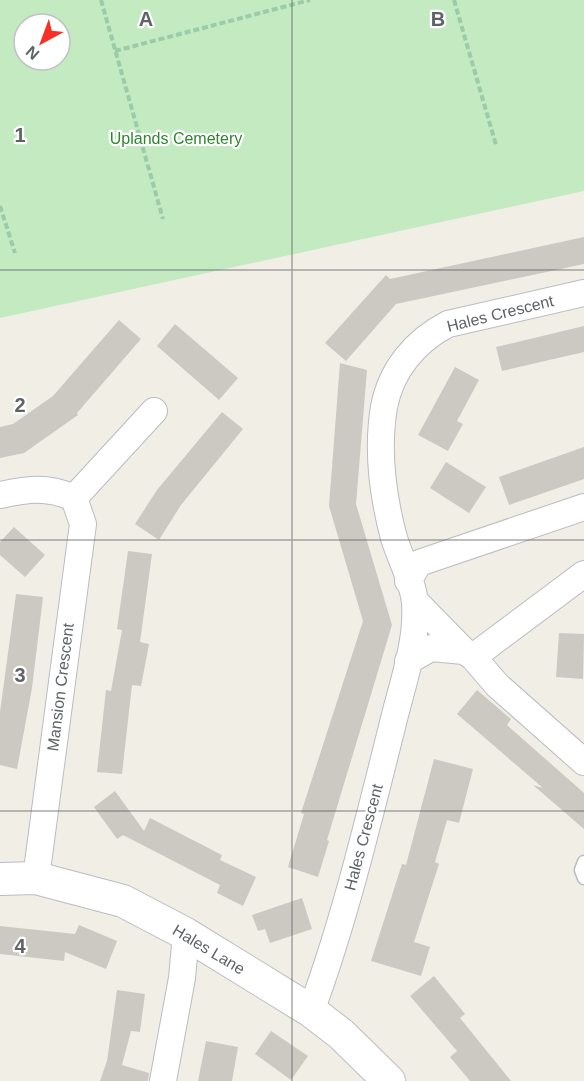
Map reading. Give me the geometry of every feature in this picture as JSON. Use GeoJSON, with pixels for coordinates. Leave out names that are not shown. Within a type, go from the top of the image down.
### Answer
{"type":"FeatureCollection","features":[{"type":"Feature","properties":{"kind":"street","name":"Hales Crescent"},"geometry":{"type":"LineString","coordinates":[[311,1011],[329,964],[369,818],[414,632],[412,591],[385,497],[384,408],[388,389],[401,366],[417,345],[430,333],[448,324],[584,292]]}},
{"type":"Feature","properties":{"kind":"street"},"geometry":{"type":"LineString","coordinates":[[0,495],[31,488],[47,488],[74,498],[154,411]]}},
{"type":"Feature","properties":{"kind":"street","name":"Mansion Crescent"},"geometry":{"type":"LineString","coordinates":[[36,878],[83,524],[74,498]]}},
{"type":"Feature","properties":{"kind":"street"},"geometry":{"type":"LineString","coordinates":[[584,507],[419,563],[412,591],[497,685],[584,762]]}},
{"type":"Feature","properties":{"kind":"street"},"geometry":{"type":"LineString","coordinates":[[408,661],[431,648],[468,654],[584,574]]}},
{"type":"Feature","properties":{"kind":"street","name":"Hales Lane"},"geometry":{"type":"LineString","coordinates":[[0,879],[36,878],[123,901],[186,934],[311,1011],[341,1034],[389,1081]]}},
{"type":"Feature","properties":{"kind":"street"},"geometry":{"type":"LineString","coordinates":[[163,1081],[182,978],[186,934]]}},
{"type":"Feature","properties":{"kind":"lane"},"geometry":{"type":"LineString","coordinates":[[584,862],[580,870],[584,878]]}},
{"type":"Feature","properties":{"kind":"path"},"geometry":{"type":"LineString","coordinates":[[101,0],[163,219]]}},
{"type":"Feature","properties":{"kind":"path"},"geometry":{"type":"LineString","coordinates":[[115,51],[310,0]]}},
{"type":"Feature","properties":{"kind":"path"},"geometry":{"type":"LineString","coordinates":[[454,0],[496,145]]}},
{"type":"Feature","properties":{"kind":"path"},"geometry":{"type":"LineString","coordinates":[[0,206],[15,253]]}},
{"type":"Feature","properties":{"kind":"green space","name":"Uplands Cemetery"},"geometry":{"type":"Polygon","coordinates":[[[0,0],[584,0],[584,191],[0,318],[0,0]]]}},
{"type":"Feature","properties":{"kind":"building"},"geometry":{"type":"Polygon","coordinates":[[[584,237],[584,264],[396,304],[346,361],[325,343],[386,275],[390,279],[584,237]]]}},
{"type":"Feature","properties":{"kind":"building"},"geometry":{"type":"Polygon","coordinates":[[[119,320],[141,339],[77,413],[78,415],[24,453],[0,458],[0,427],[13,424],[53,396],[119,320]]]}},
{"type":"Feature","properties":{"kind":"building"},"geometry":{"type":"Polygon","coordinates":[[[175,324],[238,378],[219,400],[157,346],[175,324]]]}},
{"type":"Feature","properties":{"kind":"building"},"geometry":{"type":"Polygon","coordinates":[[[584,326],[584,352],[502,371],[496,347],[584,326]]]}},
{"type":"Feature","properties":{"kind":"building"},"geometry":{"type":"Polygon","coordinates":[[[340,363],[367,370],[356,504],[392,625],[318,877],[288,867],[304,814],[301,813],[363,621],[329,506],[340,363]]]}},
{"type":"Feature","properties":{"kind":"building"},"geometry":{"type":"Polygon","coordinates":[[[455,367],[479,380],[457,421],[463,424],[448,451],[418,435],[455,367]]]}},
{"type":"Feature","properties":{"kind":"building"},"geometry":{"type":"Polygon","coordinates":[[[222,412],[243,429],[181,505],[159,540],[135,524],[157,490],[222,412]]]}},
{"type":"Feature","properties":{"kind":"building"},"geometry":{"type":"Polygon","coordinates":[[[584,447],[584,479],[509,505],[499,477],[584,447]]]}},
{"type":"Feature","properties":{"kind":"building"},"geometry":{"type":"Polygon","coordinates":[[[446,462],[486,487],[469,513],[430,488],[446,462]]]}},
{"type":"Feature","properties":{"kind":"building"},"geometry":{"type":"Polygon","coordinates":[[[14,527],[45,555],[25,577],[0,555],[0,542],[14,527]]]}},
{"type":"Feature","properties":{"kind":"building"},"geometry":{"type":"Polygon","coordinates":[[[128,551],[152,554],[140,642],[149,644],[141,686],[132,685],[122,774],[97,772],[106,690],[111,691],[122,630],[117,629],[128,551]]]}},
{"type":"Feature","properties":{"kind":"building"},"geometry":{"type":"Polygon","coordinates":[[[16,594],[43,597],[32,688],[17,769],[0,765],[0,712],[16,594]]]}},
{"type":"Feature","properties":{"kind":"building"},"geometry":{"type":"Polygon","coordinates":[[[559,633],[584,634],[583,679],[556,677],[559,633]]]}},
{"type":"Feature","properties":{"kind":"building"},"geometry":{"type":"Polygon","coordinates":[[[477,690],[511,719],[507,725],[584,793],[584,829],[533,785],[543,788],[457,714],[477,690]]]}},
{"type":"Feature","properties":{"kind":"building"},"geometry":{"type":"Polygon","coordinates":[[[434,759],[473,769],[459,823],[447,820],[435,862],[439,864],[414,942],[430,947],[421,976],[371,961],[402,864],[406,865],[434,759]]]}},
{"type":"Feature","properties":{"kind":"building"},"geometry":{"type":"Polygon","coordinates":[[[115,791],[144,831],[150,818],[222,855],[220,860],[256,877],[243,906],[217,893],[220,885],[123,835],[117,839],[94,807],[115,791]]]}},
{"type":"Feature","properties":{"kind":"building"},"geometry":{"type":"Polygon","coordinates":[[[302,898],[312,929],[270,943],[265,929],[258,931],[252,915],[302,898]]]}},
{"type":"Feature","properties":{"kind":"building"},"geometry":{"type":"Polygon","coordinates":[[[79,925],[117,941],[106,969],[65,952],[64,961],[0,954],[0,926],[75,934],[79,925]]]}},
{"type":"Feature","properties":{"kind":"building"},"geometry":{"type":"Polygon","coordinates":[[[434,976],[465,1014],[460,1018],[511,1081],[470,1081],[450,1057],[457,1051],[410,996],[434,976]]]}},
{"type":"Feature","properties":{"kind":"building"},"geometry":{"type":"Polygon","coordinates":[[[117,990],[145,994],[140,1032],[131,1031],[122,1065],[149,1073],[148,1081],[100,1081],[107,1061],[117,990]]]}},
{"type":"Feature","properties":{"kind":"building"},"geometry":{"type":"Polygon","coordinates":[[[271,1031],[308,1056],[291,1080],[255,1054],[271,1031]]]}},
{"type":"Feature","properties":{"kind":"building"},"geometry":{"type":"Polygon","coordinates":[[[206,1041],[238,1047],[232,1081],[198,1081],[206,1041]]]}}]}
